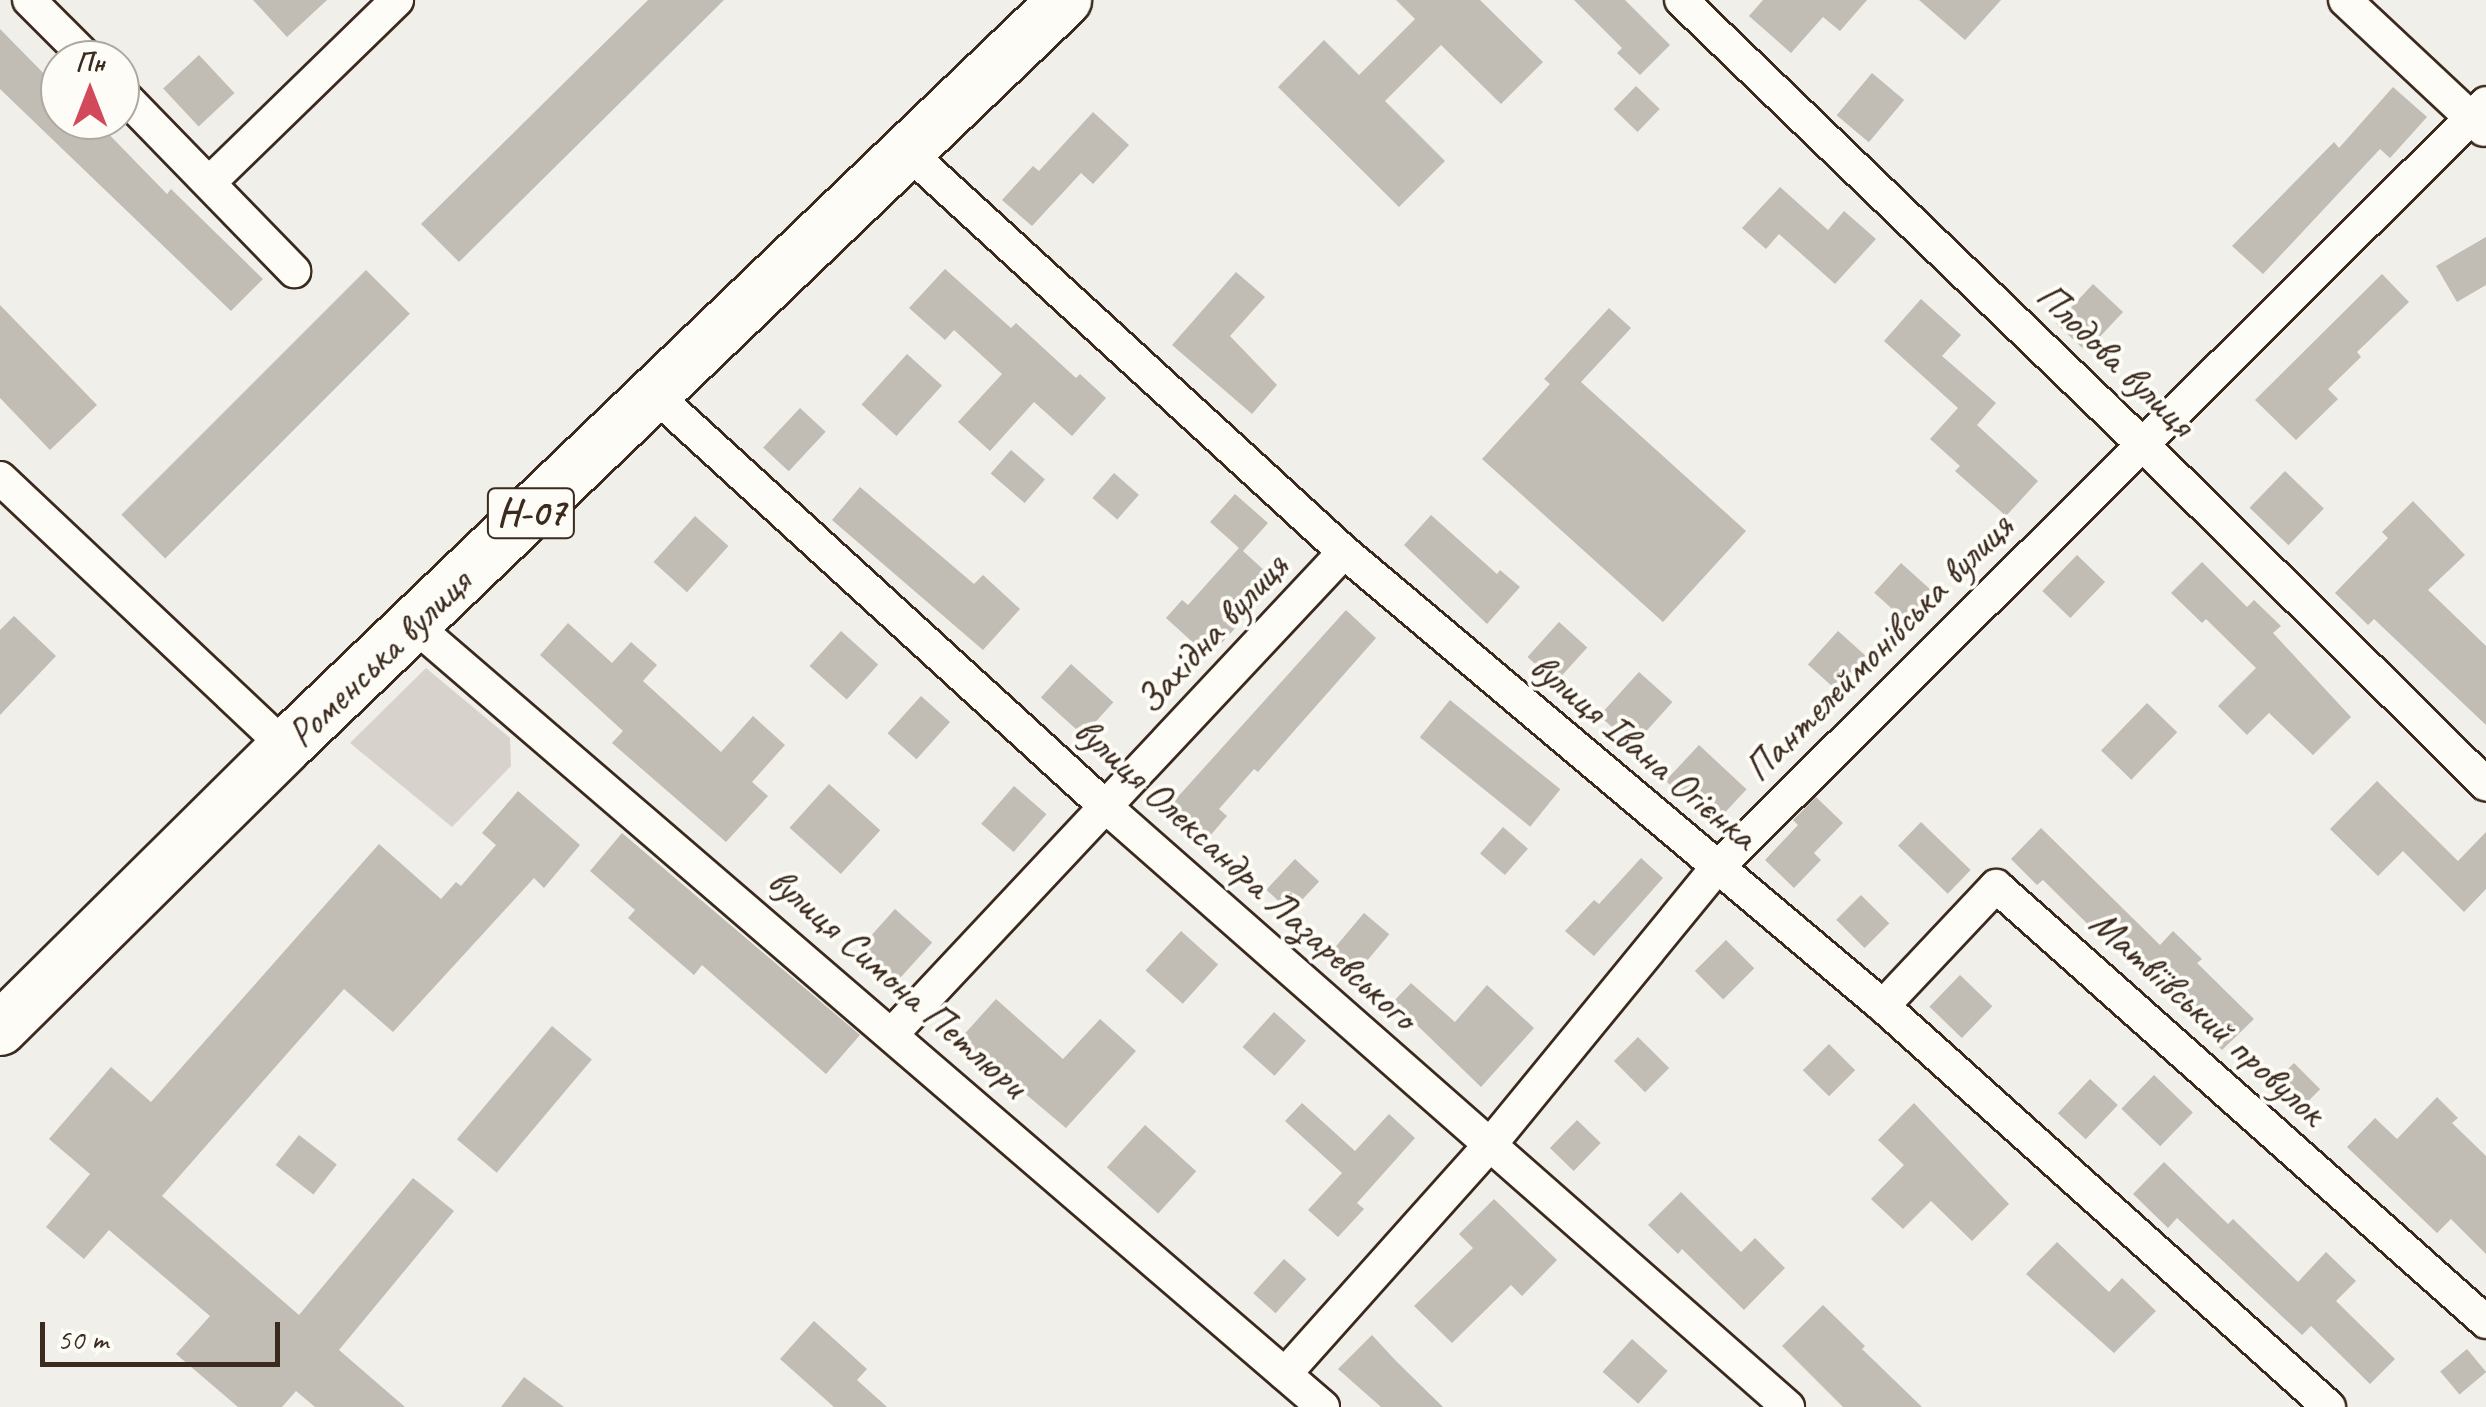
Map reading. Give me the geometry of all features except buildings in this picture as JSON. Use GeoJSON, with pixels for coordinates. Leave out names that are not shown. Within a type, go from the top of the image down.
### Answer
{"type":"FeatureCollection","features":[{"type":"Feature","properties":{"kind":"main road","name":"Роменська вулиця"},"geometry":{"type":"LineString","coordinates":[[0,1029],[285,747],[910,153],[1065,0]]}},
{"type":"Feature","properties":{"kind":"street"},"geometry":{"type":"LineString","coordinates":[[29,0],[68,40]]}},
{"type":"Feature","properties":{"kind":"street"},"geometry":{"type":"LineString","coordinates":[[210,182],[397,0]]}},
{"type":"Feature","properties":{"kind":"street","name":"Плодова вулиця"},"geometry":{"type":"LineString","coordinates":[[1681,0],[2142,444],[2486,785]]}},
{"type":"Feature","properties":{"kind":"street"},"geometry":{"type":"LineString","coordinates":[[2345,0],[2481,117]]}},
{"type":"Feature","properties":{"kind":"street"},"geometry":{"type":"LineString","coordinates":[[140,112],[294,270]]}},
{"type":"Feature","properties":{"kind":"street","name":"Пантелеймонівська вулиця"},"geometry":{"type":"LineString","coordinates":[[1286,1374],[1490,1146],[1716,869],[2142,444],[2481,117]]}},
{"type":"Feature","properties":{"kind":"street","name":"вулиця Івана Огієнка"},"geometry":{"type":"LineString","coordinates":[[910,153],[1344,552],[1883,1006],[2329,1407]]}},
{"type":"Feature","properties":{"kind":"street","name":"вулиця Олександра Лазаревського"},"geometry":{"type":"LineString","coordinates":[[654,394],[1108,808],[1788,1407]]}},
{"type":"Feature","properties":{"kind":"street"},"geometry":{"type":"LineString","coordinates":[[0,478],[285,747]]}},
{"type":"Feature","properties":{"kind":"street","name":"Західна вулиця"},"geometry":{"type":"LineString","coordinates":[[892,1033],[1108,808],[1344,552]]}},
{"type":"Feature","properties":{"kind":"street","name":"вулиця Симона Петлюри"},"geometry":{"type":"LineString","coordinates":[[414,625],[1323,1407]]}},
{"type":"Feature","properties":{"kind":"street","name":"Матвіївський провулок"},"geometry":{"type":"LineString","coordinates":[[1883,1006],[1996,886],[2486,1322]]}},
{"type":"Feature","properties":{"kind":"shaded area"},"geometry":{"type":"Polygon","coordinates":[[[426,668],[510,738],[511,766],[452,827],[350,743],[426,668]]]}}]}
